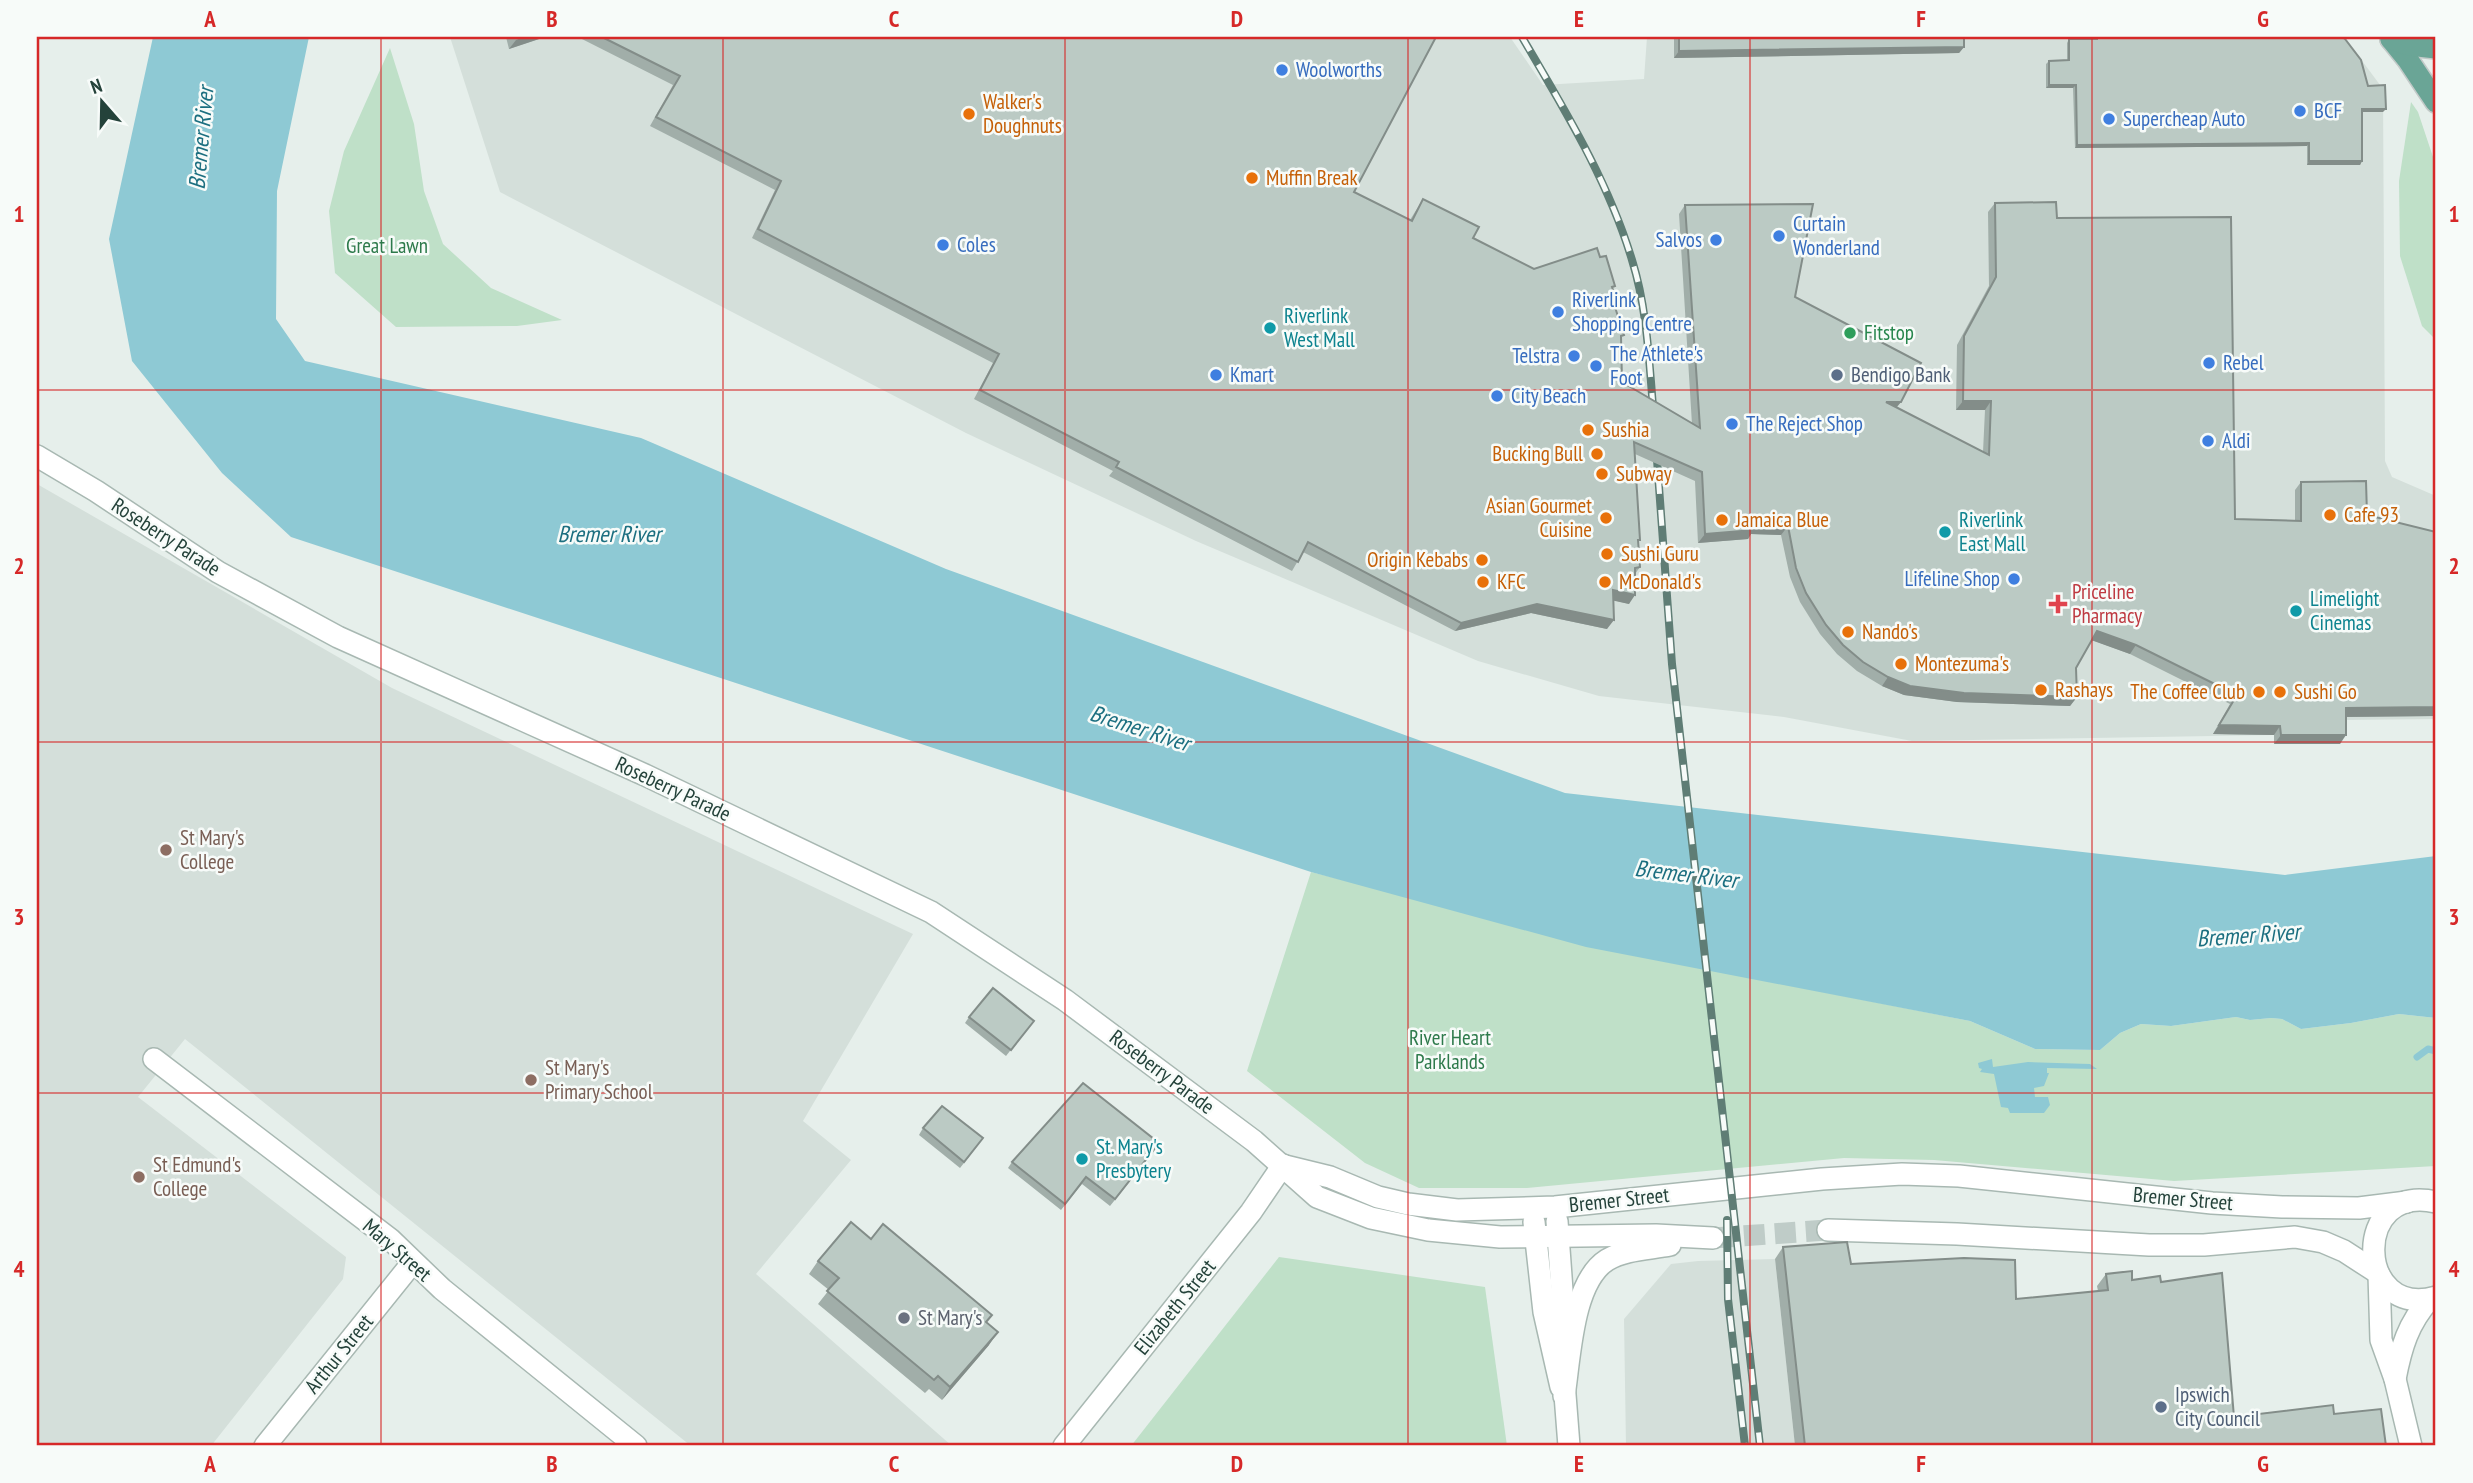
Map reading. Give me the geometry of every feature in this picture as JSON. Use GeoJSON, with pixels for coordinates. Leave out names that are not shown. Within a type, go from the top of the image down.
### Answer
{"type":"FeatureCollection","features":[{"type":"Feature","properties":{"kind":"main road"},"geometry":{"type":"LineString","coordinates":[[2390,38],[2409,45],[2436,48]]}},
{"type":"Feature","properties":{"kind":"main road"},"geometry":{"type":"LineString","coordinates":[[2390,38],[2436,102]]}},
{"type":"Feature","properties":{"kind":"street","name":"Roseberry Parade"},"geometry":{"type":"LineString","coordinates":[[37,456],[96,491],[218,572],[338,637],[645,775],[931,912],[1065,1000],[1254,1141],[1283,1166]]}},
{"type":"Feature","properties":{"kind":"street","name":"Mary Street"},"geometry":{"type":"LineString","coordinates":[[154,1059],[390,1239],[442,1289],[636,1446]]}},
{"type":"Feature","properties":{"kind":"street","name":"Bremer Street"},"geometry":{"type":"LineString","coordinates":[[1283,1166],[1330,1177],[1378,1197],[1457,1210],[1555,1207],[1800,1181],[1902,1174],[1959,1176],[2240,1205],[2378,1207],[2424,1200]]}},
{"type":"Feature","properties":{"kind":"street","name":"Bremer Street"},"geometry":{"type":"LineString","coordinates":[[1283,1166],[1317,1197],[1371,1218],[1428,1230],[1500,1237],[1656,1235],[1710,1238],[1628,1252],[1606,1261],[1590,1276],[1579,1300],[1564,1396]]}},
{"type":"Feature","properties":{"kind":"street","name":"Elizabeth Street"},"geometry":{"type":"LineString","coordinates":[[1064,1446],[1251,1212],[1283,1166]]}},
{"type":"Feature","properties":{"kind":"street"},"geometry":{"type":"LineString","coordinates":[[2411,1446],[2395,1379],[2381,1340],[2379,1274],[2372,1255],[2378,1227],[2390,1212],[2424,1200]]}},
{"type":"Feature","properties":{"kind":"street"},"geometry":{"type":"LineString","coordinates":[[1555,1207],[1565,1320],[1564,1396],[1569,1446]]}},
{"type":"Feature","properties":{"kind":"street"},"geometry":{"type":"LineString","coordinates":[[1532,1208],[1544,1312],[1564,1396]]}},
{"type":"Feature","properties":{"kind":"street","name":"Bremer Street"},"geometry":{"type":"LineString","coordinates":[[1828,1230],[2149,1245],[2204,1245],[2295,1237],[2323,1242],[2344,1251],[2379,1274],[2388,1286],[2401,1295],[2415,1299],[2434,1298]]}},
{"type":"Feature","properties":{"kind":"street","name":"Arthur Street"},"geometry":{"type":"LineString","coordinates":[[265,1446],[413,1262]]}},
{"type":"Feature","properties":{"kind":"street"},"geometry":{"type":"LineString","coordinates":[[2395,1379],[2408,1331],[2418,1312],[2434,1298]]}},
{"type":"Feature","properties":{"kind":"shaded area","name":"Riverlink Shopping Centre"},"geometry":{"type":"Polygon","coordinates":[[[450,37],[1510,37],[1543,85],[1644,79],[1647,37],[2332,37],[2360,58],[2383,89],[2385,461],[2392,477],[2436,496],[2436,719],[2341,720],[2341,734],[1912,741],[1784,717],[1599,696],[1478,661],[1196,541],[966,433],[500,192],[450,37]]]}},
{"type":"Feature","properties":{"kind":"shaded area"},"geometry":{"type":"Polygon","coordinates":[[[37,484],[392,688],[913,934],[803,1121],[851,1160],[756,1274],[952,1446],[691,1446],[185,1039],[138,1097],[346,1257],[343,1279],[211,1446],[37,1446],[37,484]]]}},
{"type":"Feature","properties":{"kind":"shaded area"},"geometry":{"type":"Polygon","coordinates":[[[1775,1259],[1795,1446],[1626,1446],[1624,1319],[1671,1264],[1775,1259]]]}},
{"type":"Feature","properties":{"kind":"green space","name":"Great Lawn"},"geometry":{"type":"Polygon","coordinates":[[[390,48],[414,124],[424,191],[443,244],[491,288],[562,320],[517,326],[396,327],[335,273],[329,211],[344,151],[390,48]]]}},
{"type":"Feature","properties":{"kind":"green space"},"geometry":{"type":"Polygon","coordinates":[[[2411,102],[2418,112],[2436,166],[2436,340],[2422,326],[2400,256],[2399,181],[2411,102]]]}},
{"type":"Feature","properties":{"kind":"green space","name":"River Heart Parklands"},"geometry":{"type":"Polygon","coordinates":[[[1311,872],[1657,959],[1970,1021],[2035,1049],[2100,1050],[2120,1033],[2141,1024],[2171,1026],[2236,1017],[2250,1020],[2271,1018],[2282,1019],[2301,1029],[2399,1014],[2436,1018],[2436,1166],[2174,1181],[1934,1160],[1844,1158],[1527,1188],[1419,1188],[1365,1163],[1247,1071],[1311,872]]]}},
{"type":"Feature","properties":{"kind":"green space"},"geometry":{"type":"Polygon","coordinates":[[[1279,1257],[1485,1287],[1507,1446],[1131,1446],[1279,1257]]]}},
{"type":"Feature","properties":{"kind":"water","name":"Bremer River"},"geometry":{"type":"Polygon","coordinates":[[[153,37],[309,37],[277,191],[276,319],[305,361],[641,438],[946,569],[1565,793],[2285,875],[2436,856],[2436,1018],[2399,1014],[2301,1029],[2282,1019],[2271,1018],[2250,1020],[2236,1017],[2171,1026],[2141,1024],[2120,1033],[2100,1050],[2035,1049],[1970,1021],[1586,947],[1311,872],[291,537],[222,473],[132,361],[109,239],[153,37]]]}},
{"type":"Feature","properties":{"kind":"water"},"geometry":{"type":"Polygon","coordinates":[[[1992,1059],[1993,1067],[2028,1062],[2090,1064],[2097,1069],[2047,1068],[2049,1073],[2044,1086],[2034,1088],[2035,1097],[2048,1097],[2050,1105],[2044,1113],[2010,1113],[2008,1108],[2001,1107],[1994,1074],[1980,1072],[1982,1069],[1978,1063],[1992,1059]]]}},
{"type":"Feature","properties":{"kind":"building"},"geometry":{"type":"Polygon","coordinates":[[[602,37],[1436,37],[1354,192],[1412,221],[1423,199],[1479,227],[1473,238],[1534,269],[1597,248],[1600,257],[1606,256],[1615,286],[1612,287],[1617,302],[1614,304],[1624,335],[1621,336],[1622,382],[1700,428],[1685,205],[1813,204],[1795,297],[1921,363],[1901,402],[1886,402],[1989,455],[1991,401],[1963,401],[1964,336],[1996,277],[1995,203],[2056,202],[2057,218],[2231,217],[2235,519],[2301,521],[2301,482],[2366,481],[2367,515],[2436,532],[2436,707],[2346,708],[2346,735],[2281,735],[2280,726],[2219,725],[2237,695],[2136,645],[2097,631],[2076,668],[2077,697],[1964,693],[1910,686],[1863,662],[1843,645],[1826,625],[1806,593],[1796,568],[1788,526],[1754,525],[1754,530],[1705,534],[1702,472],[1634,442],[1640,567],[1635,568],[1635,595],[1613,590],[1614,620],[1537,604],[1461,623],[1308,542],[1298,562],[1116,467],[1119,462],[980,390],[999,354],[758,229],[781,181],[656,117],[680,76],[602,37]]]}},
{"type":"Feature","properties":{"kind":"building"},"geometry":{"type":"Polygon","coordinates":[[[1679,37],[1964,37],[1964,47],[1679,51],[1679,37]]]}},
{"type":"Feature","properties":{"kind":"building"},"geometry":{"type":"Polygon","coordinates":[[[2342,37],[2361,60],[2368,86],[2385,85],[2386,109],[2362,109],[2362,161],[2309,161],[2309,143],[2077,145],[2076,85],[2049,85],[2049,61],[2069,60],[2069,39],[2342,37]]]}},
{"type":"Feature","properties":{"kind":"building"},"geometry":{"type":"Polygon","coordinates":[[[993,988],[1034,1021],[1011,1050],[969,1017],[993,988]]]}},
{"type":"Feature","properties":{"kind":"building","name":"St. Mary's Presbytery"},"geometry":{"type":"Polygon","coordinates":[[[1083,1083],[1159,1143],[1115,1199],[1086,1177],[1065,1204],[1012,1162],[1083,1083]]]}},
{"type":"Feature","properties":{"kind":"building"},"geometry":{"type":"Polygon","coordinates":[[[942,1106],[983,1138],[964,1162],[923,1128],[942,1106]]]}},
{"type":"Feature","properties":{"kind":"building","name":"St Mary's"},"geometry":{"type":"Polygon","coordinates":[[[851,1222],[871,1239],[883,1224],[992,1315],[986,1322],[998,1332],[950,1387],[938,1376],[934,1380],[827,1291],[839,1278],[818,1261],[851,1222]]]}},
{"type":"Feature","properties":{"kind":"building"},"geometry":{"type":"Polygon","coordinates":[[[1847,1242],[1851,1264],[1964,1258],[2015,1260],[2016,1299],[2108,1290],[2106,1274],[2132,1271],[2132,1280],[2160,1276],[2161,1282],[2222,1273],[2234,1417],[2333,1405],[2334,1414],[2381,1409],[2386,1446],[1805,1446],[1783,1247],[1847,1242]]]}},
{"type":"Feature","properties":{"kind":"waterway"},"geometry":{"type":"LineString","coordinates":[[2417,1057],[2428,1049],[2436,1051]]}},
{"type":"Feature","properties":{"kind":"tunnel"},"geometry":{"type":"LineString","coordinates":[[1713,1238],[1828,1230]]}},
{"type":"Feature","properties":{"kind":"railway"},"geometry":{"type":"LineString","coordinates":[[1522,37],[1598,173],[1622,230],[1641,299],[1654,418]]}},
{"type":"Feature","properties":{"kind":"railway"},"geometry":{"type":"LineString","coordinates":[[1656,446],[1672,664],[1760,1446]]}},
{"type":"Feature","properties":{"kind":"railway"},"geometry":{"type":"LineString","coordinates":[[1727,1220],[1728,1299],[1745,1446]]}},
{"type":"Feature","properties":{"kind":"place","name":"Woolworths"},"geometry":{"type":"Point","coordinates":[1282,70]}},
{"type":"Feature","properties":{"kind":"place","name":"BCF"},"geometry":{"type":"Point","coordinates":[2300,111]}},
{"type":"Feature","properties":{"kind":"place","name":"Walker's Doughnuts"},"geometry":{"type":"Point","coordinates":[969,114]}},
{"type":"Feature","properties":{"kind":"place","name":"Supercheap Auto"},"geometry":{"type":"Point","coordinates":[2109,119]}},
{"type":"Feature","properties":{"kind":"place","name":"Muffin Break"},"geometry":{"type":"Point","coordinates":[1252,178]}},
{"type":"Feature","properties":{"kind":"place","name":"Curtain Wonderland"},"geometry":{"type":"Point","coordinates":[1779,236]}},
{"type":"Feature","properties":{"kind":"place","name":"Salvos"},"geometry":{"type":"Point","coordinates":[1716,240]}},
{"type":"Feature","properties":{"kind":"place","name":"Coles"},"geometry":{"type":"Point","coordinates":[943,245]}},
{"type":"Feature","properties":{"kind":"place","name":"Riverlink Shopping Centre"},"geometry":{"type":"Point","coordinates":[1558,312]}},
{"type":"Feature","properties":{"kind":"place","name":"Riverlink West Mall"},"geometry":{"type":"Point","coordinates":[1270,328]}},
{"type":"Feature","properties":{"kind":"place","name":"Fitstop"},"geometry":{"type":"Point","coordinates":[1850,333]}},
{"type":"Feature","properties":{"kind":"place","name":"Telstra"},"geometry":{"type":"Point","coordinates":[1574,356]}},
{"type":"Feature","properties":{"kind":"place","name":"Rebel"},"geometry":{"type":"Point","coordinates":[2209,363]}},
{"type":"Feature","properties":{"kind":"place","name":"The Athlete's Foot"},"geometry":{"type":"Point","coordinates":[1596,366]}},
{"type":"Feature","properties":{"kind":"place","name":"Kmart"},"geometry":{"type":"Point","coordinates":[1216,375]}},
{"type":"Feature","properties":{"kind":"place","name":"Bendigo Bank"},"geometry":{"type":"Point","coordinates":[1837,375]}},
{"type":"Feature","properties":{"kind":"place","name":"City Beach"},"geometry":{"type":"Point","coordinates":[1497,396]}},
{"type":"Feature","properties":{"kind":"place","name":"The Reject Shop"},"geometry":{"type":"Point","coordinates":[1732,424]}},
{"type":"Feature","properties":{"kind":"place","name":"Sushia"},"geometry":{"type":"Point","coordinates":[1588,430]}},
{"type":"Feature","properties":{"kind":"place","name":"Aldi"},"geometry":{"type":"Point","coordinates":[2208,441]}},
{"type":"Feature","properties":{"kind":"place","name":"Bucking Bull"},"geometry":{"type":"Point","coordinates":[1597,454]}},
{"type":"Feature","properties":{"kind":"place","name":"Subway"},"geometry":{"type":"Point","coordinates":[1602,474]}},
{"type":"Feature","properties":{"kind":"place","name":"Cafe 93"},"geometry":{"type":"Point","coordinates":[2330,515]}},
{"type":"Feature","properties":{"kind":"place","name":"Asian Gourmet Cuisine"},"geometry":{"type":"Point","coordinates":[1606,518]}},
{"type":"Feature","properties":{"kind":"place","name":"Jamaica Blue"},"geometry":{"type":"Point","coordinates":[1722,520]}},
{"type":"Feature","properties":{"kind":"place","name":"Riverlink East Mall"},"geometry":{"type":"Point","coordinates":[1945,532]}},
{"type":"Feature","properties":{"kind":"place","name":"Sushi Guru"},"geometry":{"type":"Point","coordinates":[1607,554]}},
{"type":"Feature","properties":{"kind":"place","name":"Origin Kebabs"},"geometry":{"type":"Point","coordinates":[1482,560]}},
{"type":"Feature","properties":{"kind":"place","name":"Lifeline Shop"},"geometry":{"type":"Point","coordinates":[2014,579]}},
{"type":"Feature","properties":{"kind":"place","name":"KFC"},"geometry":{"type":"Point","coordinates":[1483,582]}},
{"type":"Feature","properties":{"kind":"place","name":"McDonald's"},"geometry":{"type":"Point","coordinates":[1605,582]}},
{"type":"Feature","properties":{"kind":"place","name":"Priceline Pharmacy"},"geometry":{"type":"Point","coordinates":[2058,604]}},
{"type":"Feature","properties":{"kind":"place","name":"Limelight Cinemas"},"geometry":{"type":"Point","coordinates":[2296,611]}},
{"type":"Feature","properties":{"kind":"place","name":"Nando's"},"geometry":{"type":"Point","coordinates":[1848,632]}},
{"type":"Feature","properties":{"kind":"place","name":"Montezuma's"},"geometry":{"type":"Point","coordinates":[1901,664]}},
{"type":"Feature","properties":{"kind":"place","name":"Rashays"},"geometry":{"type":"Point","coordinates":[2041,690]}},
{"type":"Feature","properties":{"kind":"place","name":"The Coffee Club"},"geometry":{"type":"Point","coordinates":[2259,692]}},
{"type":"Feature","properties":{"kind":"place","name":"Sushi Go"},"geometry":{"type":"Point","coordinates":[2280,692]}},
{"type":"Feature","properties":{"kind":"place","name":"St Mary's College"},"geometry":{"type":"Point","coordinates":[166,850]}},
{"type":"Feature","properties":{"kind":"place","name":"St Mary's Primary School"},"geometry":{"type":"Point","coordinates":[531,1080]}},
{"type":"Feature","properties":{"kind":"place","name":"St. Mary's Presbytery"},"geometry":{"type":"Point","coordinates":[1082,1159]}},
{"type":"Feature","properties":{"kind":"place","name":"St Edmund's College"},"geometry":{"type":"Point","coordinates":[139,1177]}},
{"type":"Feature","properties":{"kind":"place","name":"St Mary's"},"geometry":{"type":"Point","coordinates":[904,1318]}},
{"type":"Feature","properties":{"kind":"place","name":"Ipswich City Council"},"geometry":{"type":"Point","coordinates":[2161,1407]}}]}
